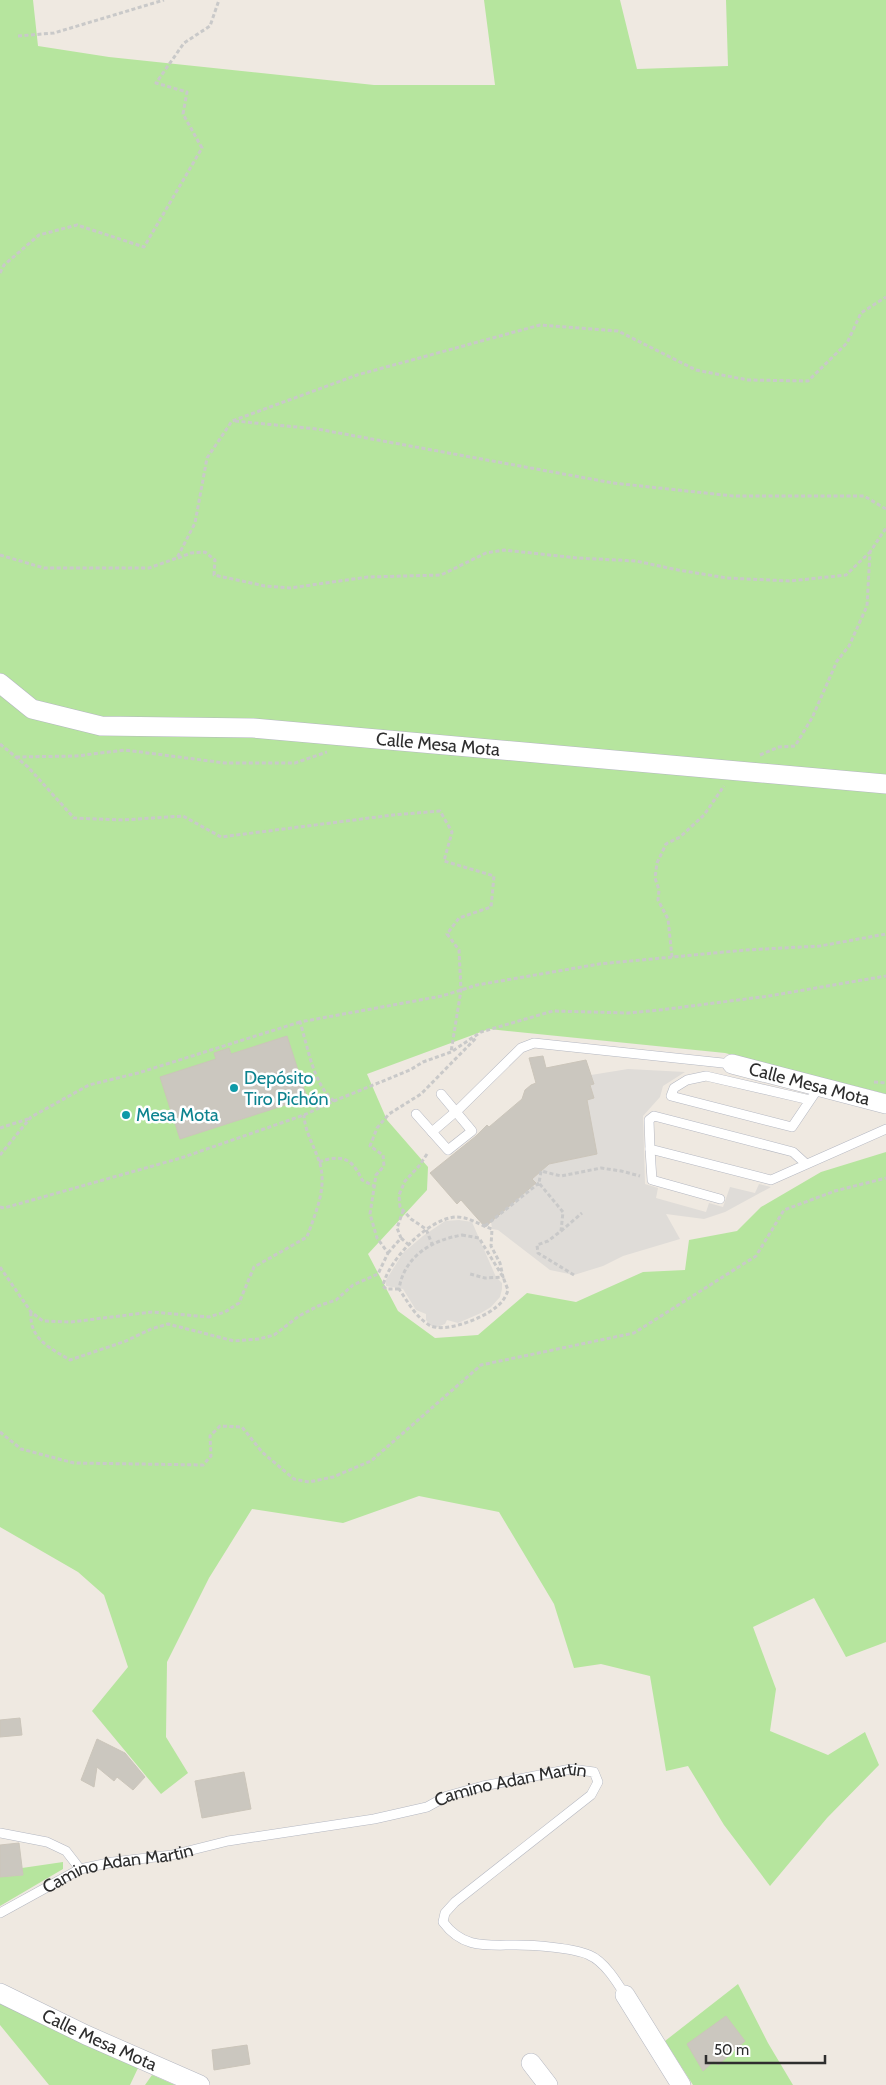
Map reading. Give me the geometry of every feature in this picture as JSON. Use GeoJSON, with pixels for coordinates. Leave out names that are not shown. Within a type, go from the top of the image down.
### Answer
{"type":"FeatureCollection","features":[{"type":"Feature","properties":{"kind":"street","name":"Calle Mesa Mota"},"geometry":{"type":"LineString","coordinates":[[0,682],[32,709],[101,726],[253,728],[886,784]]}},
{"type":"Feature","properties":{"kind":"street","name":"Calle Mesa Mota"},"geometry":{"type":"LineString","coordinates":[[732,1064],[814,1093],[886,1104]]}},
{"type":"Feature","properties":{"kind":"street","name":"Calle Mesa Mota"},"geometry":{"type":"LineString","coordinates":[[0,1993],[86,2035],[200,2085]]}},
{"type":"Feature","properties":{"kind":"street","name":"Camino Adan Martin"},"geometry":{"type":"LineString","coordinates":[[625,1995],[681,2085]]}},
{"type":"Feature","properties":{"kind":"street"},"geometry":{"type":"LineString","coordinates":[[531,2063],[548,2085]]}},
{"type":"Feature","properties":{"kind":"lane"},"geometry":{"type":"LineString","coordinates":[[432,1132],[521,1048],[534,1043],[732,1064]]}},
{"type":"Feature","properties":{"kind":"lane"},"geometry":{"type":"LineString","coordinates":[[706,1076],[814,1093],[792,1127],[671,1096],[674,1088],[687,1080],[706,1076]]}},
{"type":"Feature","properties":{"kind":"lane"},"geometry":{"type":"LineString","coordinates":[[416,1114],[448,1150],[472,1131],[440,1094]]}},
{"type":"Feature","properties":{"kind":"lane"},"geometry":{"type":"LineString","coordinates":[[720,1199],[652,1180],[649,1120],[654,1116],[678,1121],[793,1152],[805,1163]]}},
{"type":"Feature","properties":{"kind":"lane"},"geometry":{"type":"LineString","coordinates":[[650,1150],[771,1180],[793,1171],[805,1163],[886,1129]]}},
{"type":"Feature","properties":{"kind":"lane","name":"Camino Adan Martin"},"geometry":{"type":"LineString","coordinates":[[0,1913],[80,1869],[113,1862],[172,1855],[228,1841],[374,1819],[427,1807],[447,1796],[483,1786],[571,1770],[594,1772],[598,1782],[590,1795],[455,1902],[445,1913],[443,1922],[458,1938],[487,1946],[517,1945],[590,1955],[611,1973],[625,1995]]}},
{"type":"Feature","properties":{"kind":"lane"},"geometry":{"type":"LineString","coordinates":[[0,1833],[46,1842],[66,1851],[80,1869]]}},
{"type":"Feature","properties":{"kind":"path"},"geometry":{"type":"LineString","coordinates":[[18,36],[54,34],[164,0]]}},
{"type":"Feature","properties":{"kind":"path"},"geometry":{"type":"LineString","coordinates":[[0,273],[4,265],[40,235],[77,225],[144,246],[202,148],[183,114],[187,92],[156,83],[184,43],[210,26],[219,0]]}},
{"type":"Feature","properties":{"kind":"path"},"geometry":{"type":"LineString","coordinates":[[177,558],[195,523],[207,458],[232,421],[357,375],[540,325],[618,331],[696,370],[748,380],[808,381],[847,343],[861,313],[886,296]]}},
{"type":"Feature","properties":{"kind":"path"},"geometry":{"type":"LineString","coordinates":[[232,421],[316,429],[613,483],[733,496],[864,496],[886,509]]}},
{"type":"Feature","properties":{"kind":"path"},"geometry":{"type":"LineString","coordinates":[[0,556],[44,568],[149,568],[191,552],[205,552],[215,560],[214,575],[265,586],[290,588],[368,577],[441,575],[486,553],[504,550],[577,558],[636,561],[728,578],[790,581],[846,575],[870,552],[886,528]]}},
{"type":"Feature","properties":{"kind":"path"},"geometry":{"type":"LineString","coordinates":[[758,756],[779,748],[795,746],[812,718],[867,606],[870,552]]}},
{"type":"Feature","properties":{"kind":"path"},"geometry":{"type":"LineString","coordinates":[[16,757],[76,756],[126,750],[225,763],[295,763],[331,751],[344,736]]}},
{"type":"Feature","properties":{"kind":"path"},"geometry":{"type":"LineString","coordinates":[[0,744],[28,767],[74,818],[123,820],[183,816],[221,837],[384,816],[440,811],[452,832],[444,861],[494,876],[491,907],[459,918],[448,934],[460,950],[461,990],[451,1052]]}},
{"type":"Feature","properties":{"kind":"path"},"geometry":{"type":"LineString","coordinates":[[672,957],[668,919],[658,900],[659,890],[655,878],[657,863],[666,844],[680,837],[704,815],[734,771]]}},
{"type":"Feature","properties":{"kind":"path"},"geometry":{"type":"LineString","coordinates":[[0,1128],[29,1119],[89,1085],[138,1074],[300,1022],[442,996],[476,986],[599,964],[746,950],[820,946],[886,934]]}},
{"type":"Feature","properties":{"kind":"path"},"geometry":{"type":"LineString","coordinates":[[1,1208],[181,1158],[304,1116],[334,1101],[451,1052],[481,1032],[553,1011],[628,1013],[660,1010],[769,996],[886,976]]}},
{"type":"Feature","properties":{"kind":"path"},"geometry":{"type":"LineString","coordinates":[[300,1022],[315,1071],[326,1094],[334,1101]]}},
{"type":"Feature","properties":{"kind":"path"},"geometry":{"type":"LineString","coordinates":[[388,1253],[377,1238],[370,1214],[376,1187],[376,1174],[384,1166],[383,1155],[370,1146],[377,1128],[389,1114],[421,1094],[481,1032]]}},
{"type":"Feature","properties":{"kind":"path"},"geometry":{"type":"LineString","coordinates":[[0,1267],[31,1312],[43,1321],[71,1322],[152,1312],[209,1317],[225,1312],[239,1303],[254,1267],[307,1237],[320,1201],[322,1177],[319,1162],[305,1127],[304,1116]]}},
{"type":"Feature","properties":{"kind":"path"},"geometry":{"type":"LineString","coordinates":[[0,1155],[29,1119]]}},
{"type":"Feature","properties":{"kind":"path"},"geometry":{"type":"LineString","coordinates":[[427,1154],[420,1166],[405,1181],[398,1195],[400,1207],[411,1219],[426,1229],[432,1244]]}},
{"type":"Feature","properties":{"kind":"path"},"geometry":{"type":"LineString","coordinates":[[319,1162],[332,1158],[346,1159],[356,1166],[362,1180],[376,1187]]}},
{"type":"Feature","properties":{"kind":"path"},"geometry":{"type":"LineString","coordinates":[[485,1227],[539,1183],[541,1171],[561,1176],[600,1168],[621,1171],[652,1180]]}},
{"type":"Feature","properties":{"kind":"path"},"geometry":{"type":"LineString","coordinates":[[0,1432],[21,1449],[74,1464],[203,1465],[211,1456],[210,1436],[220,1426],[242,1427],[262,1452],[294,1479],[309,1482],[333,1477],[371,1461],[481,1365],[634,1333],[756,1256],[784,1210],[835,1191],[886,1178]]}},
{"type":"Feature","properties":{"kind":"path"},"geometry":{"type":"LineString","coordinates":[[539,1183],[563,1212],[560,1231]]}},
{"type":"Feature","properties":{"kind":"path"},"geometry":{"type":"LineString","coordinates":[[404,1210],[397,1228],[401,1238],[409,1245]]}},
{"type":"Feature","properties":{"kind":"path"},"geometry":{"type":"LineString","coordinates":[[574,1275],[538,1253],[537,1244],[548,1241],[582,1213]]}},
{"type":"Feature","properties":{"kind":"path"},"geometry":{"type":"LineString","coordinates":[[399,1289],[386,1290],[383,1286],[384,1278],[396,1257],[426,1229],[445,1218],[457,1217],[474,1220],[492,1229],[491,1246],[500,1263],[508,1290],[506,1297],[495,1309],[463,1325],[440,1328],[430,1325],[414,1312],[399,1289],[401,1278],[408,1265],[418,1253],[448,1237],[462,1235],[479,1238],[503,1277]]}},
{"type":"Feature","properties":{"kind":"path"},"geometry":{"type":"LineString","coordinates":[[31,1312],[30,1323],[42,1344],[70,1360],[119,1344],[150,1329],[168,1324],[234,1341],[260,1339],[274,1335],[299,1316],[318,1306],[336,1300],[353,1285],[378,1274],[388,1253],[401,1238]]}},
{"type":"Feature","properties":{"kind":"path"},"geometry":{"type":"LineString","coordinates":[[378,1274],[384,1278]]}},
{"type":"Feature","properties":{"kind":"path"},"geometry":{"type":"LineString","coordinates":[[470,1274],[485,1278],[503,1277]]}},
{"type":"Feature","properties":{"kind":"green space"},"geometry":{"type":"Polygon","coordinates":[[[0,0],[33,0],[38,46],[109,57],[374,85],[495,85],[484,0],[620,0],[637,69],[728,66],[726,0],[886,0],[886,1094],[725,1053],[489,1029],[367,1074],[387,1120],[428,1167],[427,1190],[368,1254],[398,1311],[435,1338],[478,1335],[527,1293],[576,1302],[643,1272],[685,1270],[689,1240],[737,1231],[761,1207],[821,1172],[886,1152],[886,1642],[846,1657],[814,1598],[753,1627],[776,1689],[770,1731],[828,1755],[865,1732],[879,1765],[827,1818],[770,1886],[724,1825],[688,1766],[666,1771],[650,1676],[601,1664],[574,1668],[554,1604],[499,1512],[419,1496],[343,1523],[252,1509],[209,1578],[167,1662],[166,1737],[188,1773],[161,1794],[92,1711],[128,1667],[104,1595],[78,1572],[0,1527],[0,0]]]}},
{"type":"Feature","properties":{"kind":"green space"},"geometry":{"type":"Polygon","coordinates":[[[63,1862],[63,1869],[0,1906],[0,1877],[23,1875],[22,1868],[63,1862]]]}},
{"type":"Feature","properties":{"kind":"green space"},"geometry":{"type":"Polygon","coordinates":[[[738,1984],[768,2043],[793,2085],[693,2085],[665,2041],[738,1984]]]}},
{"type":"Feature","properties":{"kind":"green space"},"geometry":{"type":"Polygon","coordinates":[[[0,2001],[138,2068],[130,2085],[49,2085],[0,2025],[0,2001]]]}},
{"type":"Feature","properties":{"kind":"green space"},"geometry":{"type":"Polygon","coordinates":[[[152,2075],[175,2085],[145,2085],[152,2075]]]}},
{"type":"Feature","properties":{"kind":"shaded area"},"geometry":{"type":"Polygon","coordinates":[[[628,1069],[685,1072],[663,1086],[660,1097],[643,1116],[645,1184],[658,1188],[656,1198],[706,1212],[709,1203],[723,1207],[730,1187],[755,1193],[759,1184],[771,1187],[725,1212],[704,1219],[666,1214],[680,1239],[623,1256],[603,1266],[574,1275],[550,1270],[498,1230],[492,1229],[491,1221],[536,1184],[532,1179],[554,1159],[555,1163],[597,1154],[586,1100],[594,1098],[590,1085],[594,1083],[591,1075],[628,1069]]]}},
{"type":"Feature","properties":{"kind":"shaded area"},"geometry":{"type":"Polygon","coordinates":[[[459,1220],[472,1222],[496,1277],[502,1283],[502,1289],[500,1297],[491,1307],[481,1313],[458,1323],[447,1320],[445,1324],[435,1328],[426,1320],[426,1314],[416,1310],[403,1289],[386,1286],[386,1280],[403,1253],[423,1236],[445,1221],[459,1220]]]}},
{"type":"Feature","properties":{"kind":"building","name":"Depósito Tiro Pichón"},"geometry":{"type":"Polygon","coordinates":[[[287,1036],[307,1098],[180,1139],[160,1077],[216,1059],[214,1053],[229,1048],[231,1054],[287,1036]]]}},
{"type":"Feature","properties":{"kind":"building"},"geometry":{"type":"Polygon","coordinates":[[[543,1056],[546,1068],[586,1060],[594,1084],[590,1085],[594,1098],[587,1100],[597,1154],[549,1164],[532,1179],[536,1183],[485,1227],[461,1200],[457,1204],[430,1173],[487,1125],[489,1127],[522,1099],[525,1090],[536,1083],[529,1058],[543,1056]]]}},
{"type":"Feature","properties":{"kind":"building"},"geometry":{"type":"Polygon","coordinates":[[[20,1718],[22,1735],[0,1737],[0,1720],[20,1718]]]}},
{"type":"Feature","properties":{"kind":"building"},"geometry":{"type":"Polygon","coordinates":[[[97,1739],[125,1753],[145,1777],[133,1790],[117,1777],[114,1781],[97,1767],[94,1787],[81,1780],[97,1739]]]}},
{"type":"Feature","properties":{"kind":"building"},"geometry":{"type":"Polygon","coordinates":[[[244,1772],[251,1809],[202,1818],[195,1781],[244,1772]]]}},
{"type":"Feature","properties":{"kind":"building"},"geometry":{"type":"Polygon","coordinates":[[[19,1843],[23,1875],[0,1877],[0,1845],[19,1843]]]}},
{"type":"Feature","properties":{"kind":"building"},"geometry":{"type":"Polygon","coordinates":[[[726,2016],[745,2041],[718,2065],[714,2061],[703,2071],[687,2044],[726,2016]]]}},
{"type":"Feature","properties":{"kind":"building"},"geometry":{"type":"Polygon","coordinates":[[[247,2045],[250,2064],[214,2070],[212,2050],[247,2045]]]}},
{"type":"Feature","properties":{"kind":"place","name":"Depósito Tiro Pichón"},"geometry":{"type":"Point","coordinates":[234,1088]}},
{"type":"Feature","properties":{"kind":"place","name":"Mesa Mota"},"geometry":{"type":"Point","coordinates":[126,1115]}}]}
